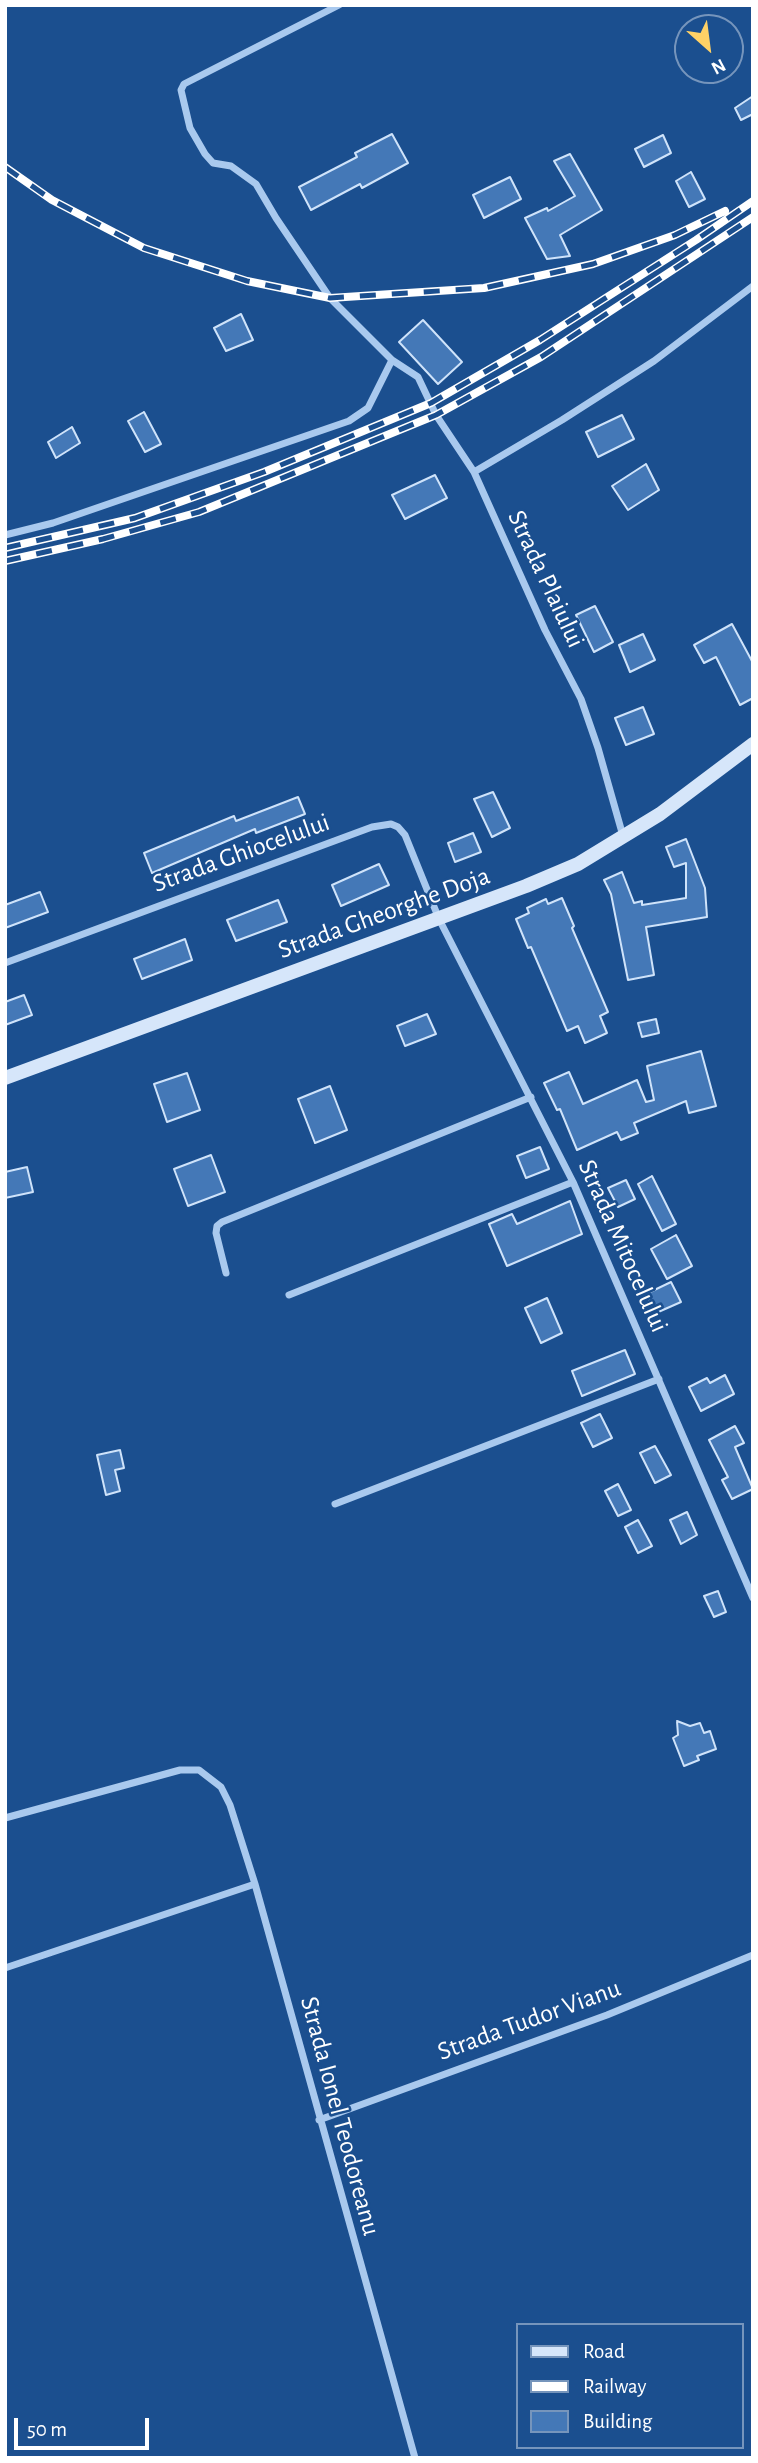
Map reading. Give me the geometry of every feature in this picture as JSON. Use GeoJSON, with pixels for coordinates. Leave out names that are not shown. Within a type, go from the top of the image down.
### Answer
{"type":"FeatureCollection","features":[{"type":"Feature","properties":{"kind":"main road","name":"Strada Gheorghe Doja"},"geometry":{"type":"LineString","coordinates":[[5,1077],[439,919],[578,864],[623,838],[691,792],[753,744]]}},
{"type":"Feature","properties":{"kind":"street","name":"Strada Plaiului"},"geometry":{"type":"LineString","coordinates":[[339,5],[184,84],[181,90],[190,128],[214,163],[231,166],[256,184],[330,298],[392,360],[418,377],[436,415],[474,472],[545,630],[581,699],[623,838]]}},
{"type":"Feature","properties":{"kind":"street"},"geometry":{"type":"LineString","coordinates":[[474,472],[654,361],[753,286]]}},
{"type":"Feature","properties":{"kind":"street"},"geometry":{"type":"LineString","coordinates":[[5,535],[53,523],[349,421],[368,408],[392,360]]}},
{"type":"Feature","properties":{"kind":"street","name":"Strada Ghiocelului"},"geometry":{"type":"LineString","coordinates":[[5,963],[382,825],[391,824],[405,835],[439,919]]}},
{"type":"Feature","properties":{"kind":"street","name":"Strada Mitocelului"},"geometry":{"type":"LineString","coordinates":[[439,919],[573,1182],[753,1598]]}},
{"type":"Feature","properties":{"kind":"street"},"geometry":{"type":"LineString","coordinates":[[226,1273],[216,1233],[216,1226],[222,1222],[531,1097]]}},
{"type":"Feature","properties":{"kind":"street"},"geometry":{"type":"LineString","coordinates":[[289,1295],[573,1182]]}},
{"type":"Feature","properties":{"kind":"street"},"geometry":{"type":"LineString","coordinates":[[335,1504],[659,1380]]}},
{"type":"Feature","properties":{"kind":"street","name":"Strada Ionel Teodoreanu"},"geometry":{"type":"LineString","coordinates":[[5,1818],[180,1770],[199,1770],[221,1787],[230,1805],[254,1884],[415,2458]]}},
{"type":"Feature","properties":{"kind":"street"},"geometry":{"type":"LineString","coordinates":[[5,1968],[254,1884]]}},
{"type":"Feature","properties":{"kind":"street","name":"Strada Tudor Vianu"},"geometry":{"type":"LineString","coordinates":[[319,2120],[607,2015],[753,1955]]}},
{"type":"Feature","properties":{"kind":"building"},"geometry":{"type":"Polygon","coordinates":[[[753,96],[753,114],[741,120],[735,108],[753,96]]]}},
{"type":"Feature","properties":{"kind":"building"},"geometry":{"type":"Polygon","coordinates":[[[392,134],[408,163],[362,188],[360,184],[311,210],[299,187],[357,157],[355,153],[392,134]]]}},
{"type":"Feature","properties":{"kind":"building"},"geometry":{"type":"Polygon","coordinates":[[[663,135],[671,153],[644,167],[635,149],[663,135]]]}},
{"type":"Feature","properties":{"kind":"building"},"geometry":{"type":"Polygon","coordinates":[[[570,154],[602,210],[560,235],[570,256],[547,259],[525,218],[547,208],[548,211],[575,196],[554,161],[570,154]]]}},
{"type":"Feature","properties":{"kind":"building"},"geometry":{"type":"Polygon","coordinates":[[[691,172],[705,199],[689,207],[676,181],[691,172]]]}},
{"type":"Feature","properties":{"kind":"building"},"geometry":{"type":"Polygon","coordinates":[[[510,177],[521,199],[484,218],[473,195],[510,177]]]}},
{"type":"Feature","properties":{"kind":"building"},"geometry":{"type":"Polygon","coordinates":[[[241,314],[253,340],[226,351],[214,328],[241,314]]]}},
{"type":"Feature","properties":{"kind":"building"},"geometry":{"type":"Polygon","coordinates":[[[423,320],[462,362],[438,384],[399,342],[423,320]]]}},
{"type":"Feature","properties":{"kind":"building"},"geometry":{"type":"Polygon","coordinates":[[[144,412],[161,444],[145,452],[128,421],[144,412]]]}},
{"type":"Feature","properties":{"kind":"building"},"geometry":{"type":"Polygon","coordinates":[[[622,415],[634,439],[598,457],[586,432],[622,415]]]}},
{"type":"Feature","properties":{"kind":"building"},"geometry":{"type":"Polygon","coordinates":[[[72,427],[80,443],[56,458],[48,442],[72,427]]]}},
{"type":"Feature","properties":{"kind":"building"},"geometry":{"type":"Polygon","coordinates":[[[646,464],[659,490],[628,510],[612,486],[646,464]]]}},
{"type":"Feature","properties":{"kind":"building"},"geometry":{"type":"Polygon","coordinates":[[[435,475],[447,498],[405,519],[392,495],[435,475]]]}},
{"type":"Feature","properties":{"kind":"building"},"geometry":{"type":"Polygon","coordinates":[[[595,606],[613,642],[594,652],[576,615],[595,606]]]}},
{"type":"Feature","properties":{"kind":"building"},"geometry":{"type":"Polygon","coordinates":[[[732,624],[753,663],[753,698],[740,705],[716,657],[704,663],[694,645],[732,624]]]}},
{"type":"Feature","properties":{"kind":"building"},"geometry":{"type":"Polygon","coordinates":[[[643,634],[655,660],[630,672],[619,645],[643,634]]]}},
{"type":"Feature","properties":{"kind":"building"},"geometry":{"type":"Polygon","coordinates":[[[643,707],[654,734],[626,745],[615,718],[643,707]]]}},
{"type":"Feature","properties":{"kind":"building"},"geometry":{"type":"Polygon","coordinates":[[[493,792],[510,828],[492,837],[474,799],[493,792]]]}},
{"type":"Feature","properties":{"kind":"building"},"geometry":{"type":"Polygon","coordinates":[[[298,797],[305,814],[256,833],[255,829],[152,873],[144,853],[234,816],[236,821],[298,797]]]}},
{"type":"Feature","properties":{"kind":"building"},"geometry":{"type":"Polygon","coordinates":[[[473,833],[481,852],[455,862],[448,843],[473,833]]]}},
{"type":"Feature","properties":{"kind":"building"},"geometry":{"type":"Polygon","coordinates":[[[686,839],[705,888],[707,917],[646,927],[654,975],[628,980],[611,894],[604,880],[622,872],[634,903],[642,901],[642,905],[686,898],[686,863],[674,867],[666,847],[686,839]]]}},
{"type":"Feature","properties":{"kind":"building"},"geometry":{"type":"Polygon","coordinates":[[[379,864],[389,885],[341,906],[332,885],[379,864]]]}},
{"type":"Feature","properties":{"kind":"building"},"geometry":{"type":"Polygon","coordinates":[[[40,892],[48,912],[5,928],[5,905],[40,892]]]}},
{"type":"Feature","properties":{"kind":"building"},"geometry":{"type":"Polygon","coordinates":[[[562,898],[608,1012],[600,1016],[607,1033],[585,1043],[578,1026],[567,1031],[516,919],[529,913],[527,908],[546,899],[548,904],[562,898]]]}},
{"type":"Feature","properties":{"kind":"building"},"geometry":{"type":"Polygon","coordinates":[[[278,900],[287,922],[236,941],[227,920],[278,900]]]}},
{"type":"Feature","properties":{"kind":"building"},"geometry":{"type":"Polygon","coordinates":[[[185,939],[192,960],[142,979],[134,959],[185,939]]]}},
{"type":"Feature","properties":{"kind":"building"},"geometry":{"type":"Polygon","coordinates":[[[24,995],[32,1015],[5,1025],[5,1002],[24,995]]]}},
{"type":"Feature","properties":{"kind":"building"},"geometry":{"type":"Polygon","coordinates":[[[427,1014],[436,1034],[405,1046],[397,1026],[427,1014]]]}},
{"type":"Feature","properties":{"kind":"building"},"geometry":{"type":"Polygon","coordinates":[[[656,1019],[659,1033],[642,1037],[638,1023],[656,1019]]]}},
{"type":"Feature","properties":{"kind":"building"},"geometry":{"type":"Polygon","coordinates":[[[701,1051],[716,1106],[689,1113],[686,1101],[634,1123],[638,1133],[621,1140],[617,1132],[577,1150],[560,1109],[557,1110],[544,1083],[569,1072],[583,1104],[637,1080],[646,1102],[654,1100],[647,1066],[701,1051]]]}},
{"type":"Feature","properties":{"kind":"building"},"geometry":{"type":"Polygon","coordinates":[[[187,1073],[200,1110],[167,1122],[154,1084],[187,1073]]]}},
{"type":"Feature","properties":{"kind":"building"},"geometry":{"type":"Polygon","coordinates":[[[330,1086],[347,1130],[315,1143],[298,1099],[330,1086]]]}},
{"type":"Feature","properties":{"kind":"building"},"geometry":{"type":"Polygon","coordinates":[[[540,1147],[549,1169],[526,1178],[517,1156],[540,1147]]]}},
{"type":"Feature","properties":{"kind":"building"},"geometry":{"type":"Polygon","coordinates":[[[211,1155],[225,1192],[188,1206],[174,1169],[211,1155]]]}},
{"type":"Feature","properties":{"kind":"building"},"geometry":{"type":"Polygon","coordinates":[[[27,1167],[33,1192],[5,1198],[5,1172],[27,1167]]]}},
{"type":"Feature","properties":{"kind":"building"},"geometry":{"type":"Polygon","coordinates":[[[652,1176],[676,1224],[662,1231],[638,1184],[652,1176]]]}},
{"type":"Feature","properties":{"kind":"building"},"geometry":{"type":"Polygon","coordinates":[[[626,1180],[635,1199],[618,1207],[608,1188],[626,1180]]]}},
{"type":"Feature","properties":{"kind":"building"},"geometry":{"type":"Polygon","coordinates":[[[570,1201],[582,1234],[507,1266],[489,1224],[512,1214],[517,1224],[570,1201]]]}},
{"type":"Feature","properties":{"kind":"building"},"geometry":{"type":"Polygon","coordinates":[[[676,1235],[692,1266],[667,1279],[651,1249],[676,1235]]]}},
{"type":"Feature","properties":{"kind":"building"},"geometry":{"type":"Polygon","coordinates":[[[671,1282],[681,1302],[656,1313],[646,1294],[671,1282]]]}},
{"type":"Feature","properties":{"kind":"building"},"geometry":{"type":"Polygon","coordinates":[[[547,1298],[562,1333],[541,1343],[525,1308],[547,1298]]]}},
{"type":"Feature","properties":{"kind":"building"},"geometry":{"type":"Polygon","coordinates":[[[625,1350],[635,1374],[582,1396],[572,1371],[625,1350]]]}},
{"type":"Feature","properties":{"kind":"building"},"geometry":{"type":"Polygon","coordinates":[[[725,1375],[734,1394],[701,1411],[689,1387],[707,1378],[710,1383],[725,1375]]]}},
{"type":"Feature","properties":{"kind":"building"},"geometry":{"type":"Polygon","coordinates":[[[600,1414],[612,1438],[593,1447],[581,1423],[600,1414]]]}},
{"type":"Feature","properties":{"kind":"building"},"geometry":{"type":"Polygon","coordinates":[[[735,1426],[744,1443],[735,1447],[753,1489],[732,1499],[722,1480],[728,1477],[709,1440],[735,1426]]]}},
{"type":"Feature","properties":{"kind":"building"},"geometry":{"type":"Polygon","coordinates":[[[655,1446],[671,1475],[655,1483],[640,1453],[655,1446]]]}},
{"type":"Feature","properties":{"kind":"building"},"geometry":{"type":"Polygon","coordinates":[[[120,1450],[124,1468],[115,1470],[120,1491],[106,1495],[97,1455],[120,1450]]]}},
{"type":"Feature","properties":{"kind":"building"},"geometry":{"type":"Polygon","coordinates":[[[618,1484],[631,1510],[618,1516],[605,1491],[618,1484]]]}},
{"type":"Feature","properties":{"kind":"building"},"geometry":{"type":"Polygon","coordinates":[[[687,1512],[697,1535],[681,1544],[670,1520],[687,1512]]]}},
{"type":"Feature","properties":{"kind":"building"},"geometry":{"type":"Polygon","coordinates":[[[638,1520],[652,1546],[638,1553],[625,1527],[638,1520]]]}},
{"type":"Feature","properties":{"kind":"building"},"geometry":{"type":"Polygon","coordinates":[[[718,1591],[726,1612],[714,1617],[704,1596],[718,1591]]]}},
{"type":"Feature","properties":{"kind":"building"},"geometry":{"type":"Polygon","coordinates":[[[677,1721],[690,1726],[700,1723],[704,1733],[710,1731],[716,1749],[697,1756],[699,1760],[684,1766],[673,1738],[678,1735],[677,1721]]]}},
{"type":"Feature","properties":{"kind":"railway"},"geometry":{"type":"LineString","coordinates":[[5,167],[52,200],[144,248],[247,281],[330,298],[484,288],[593,264],[675,235],[725,211]]}},
{"type":"Feature","properties":{"kind":"railway"},"geometry":{"type":"LineString","coordinates":[[5,548],[135,518],[264,472],[431,403],[540,340],[753,201]]}},
{"type":"Feature","properties":{"kind":"railway"},"geometry":{"type":"LineString","coordinates":[[5,561],[103,539],[199,512],[436,415],[541,357],[753,217]]}}]}
